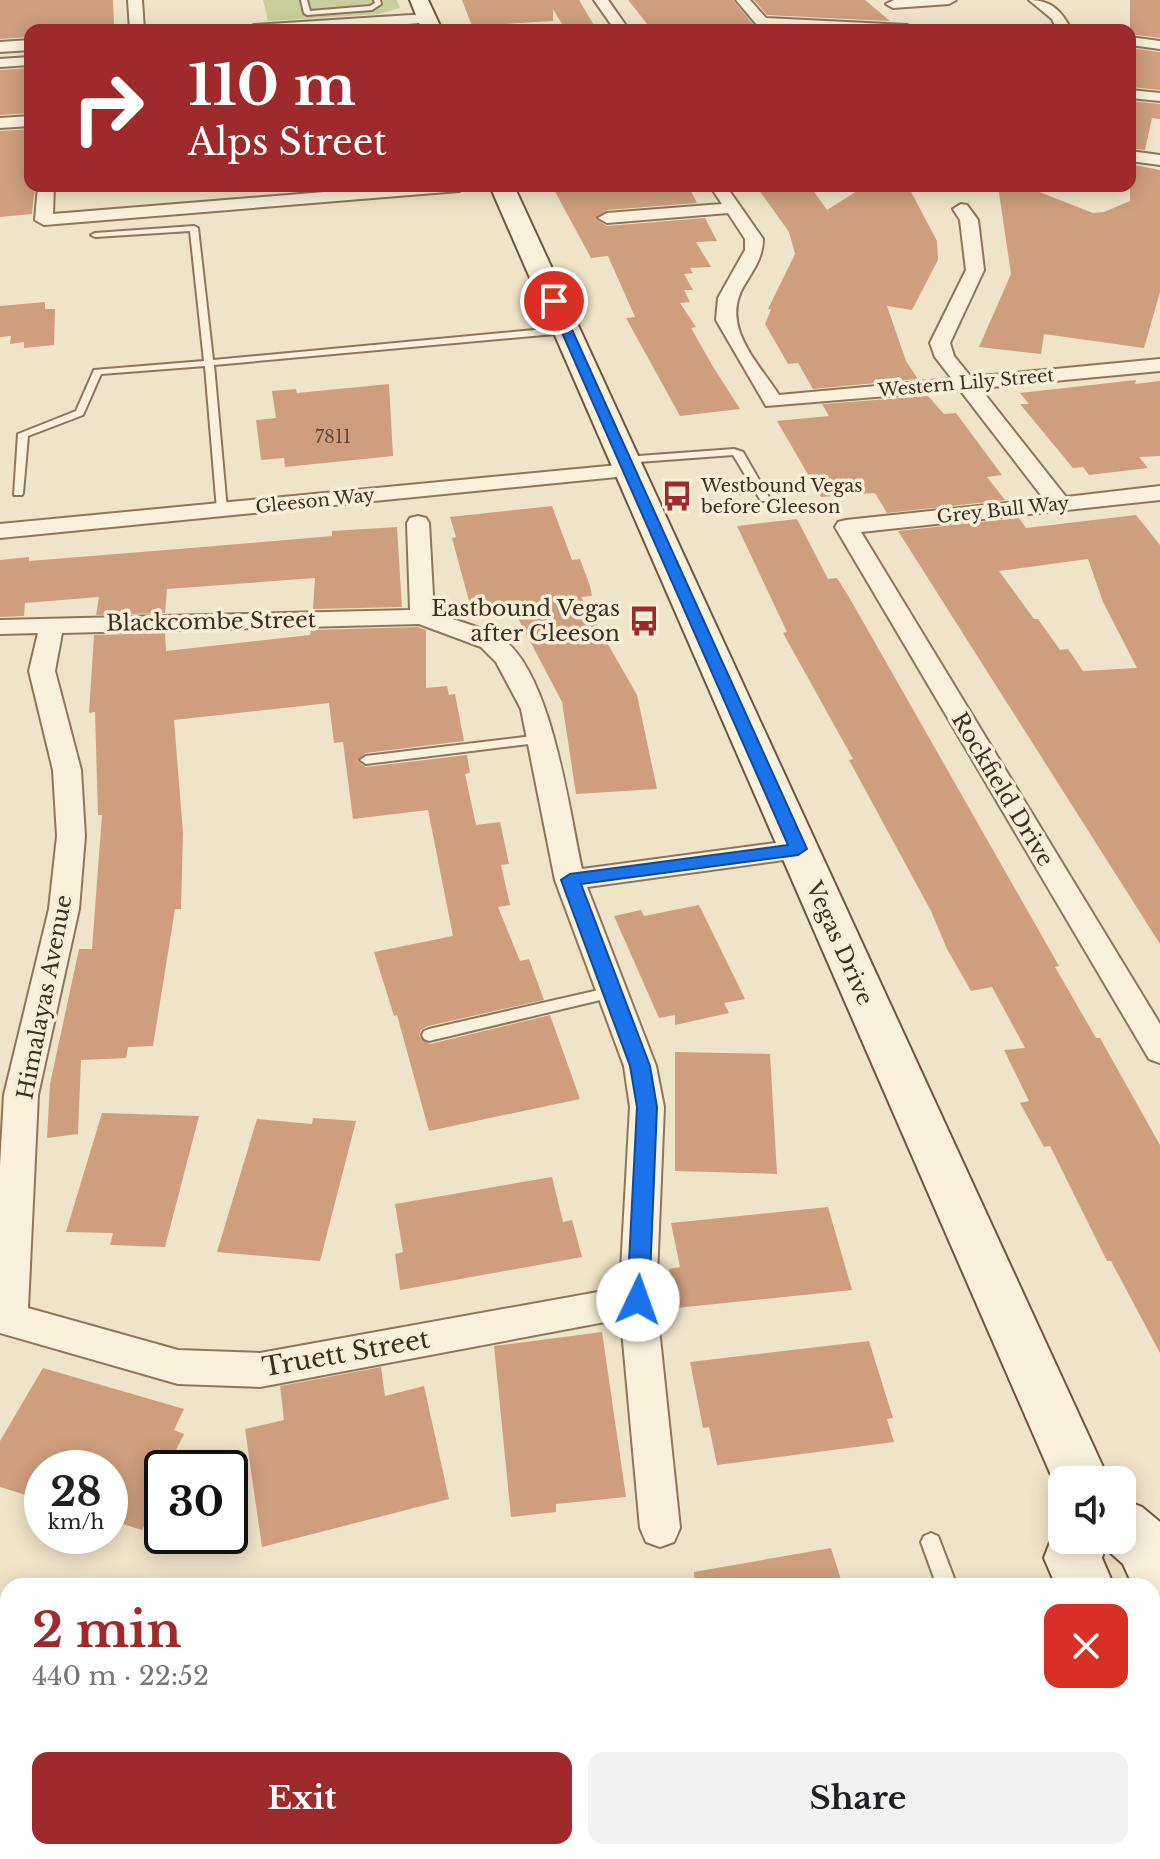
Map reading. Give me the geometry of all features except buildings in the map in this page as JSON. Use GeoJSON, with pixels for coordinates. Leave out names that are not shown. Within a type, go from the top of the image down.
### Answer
{"type":"FeatureCollection","features":[{"type":"Feature","properties":{"kind":"main road"},"geometry":{"type":"LineString","coordinates":[[419,0],[430,24]]}},
{"type":"Feature","properties":{"kind":"main road","name":"Vegas Drive"},"geometry":{"type":"LineString","coordinates":[[505,192],[1075,1466]]}},
{"type":"Feature","properties":{"kind":"main road"},"geometry":{"type":"LineString","coordinates":[[1136,1538],[1144,1545],[1159,1578]]}},
{"type":"Feature","properties":{"kind":"main road"},"geometry":{"type":"LineString","coordinates":[[1074,1554],[1082,1578]]}},
{"type":"Feature","properties":{"kind":"street"},"geometry":{"type":"LineString","coordinates":[[135,0],[137,24]]}},
{"type":"Feature","properties":{"kind":"street"},"geometry":{"type":"LineString","coordinates":[[601,0],[618,24]]}},
{"type":"Feature","properties":{"kind":"street"},"geometry":{"type":"LineString","coordinates":[[743,0],[762,22],[798,24]]}},
{"type":"Feature","properties":{"kind":"street"},"geometry":{"type":"LineString","coordinates":[[891,2],[949,0]]}},
{"type":"Feature","properties":{"kind":"street"},"geometry":{"type":"LineString","coordinates":[[1036,0],[1058,17],[1061,24]]}},
{"type":"Feature","properties":{"kind":"street"},"geometry":{"type":"LineString","coordinates":[[891,2],[904,16],[906,24]]}},
{"type":"Feature","properties":{"kind":"street"},"geometry":{"type":"LineString","coordinates":[[289,24],[318,19],[332,24]]}},
{"type":"Feature","properties":{"kind":"street"},"geometry":{"type":"LineString","coordinates":[[1136,42],[1160,45]]}},
{"type":"Feature","properties":{"kind":"street"},"geometry":{"type":"LineString","coordinates":[[0,47],[24,45]]}},
{"type":"Feature","properties":{"kind":"street"},"geometry":{"type":"LineString","coordinates":[[0,63],[24,61]]}},
{"type":"Feature","properties":{"kind":"street"},"geometry":{"type":"LineString","coordinates":[[1136,95],[1160,97]]}},
{"type":"Feature","properties":{"kind":"street"},"geometry":{"type":"LineString","coordinates":[[0,123],[24,121]]}},
{"type":"Feature","properties":{"kind":"street"},"geometry":{"type":"LineString","coordinates":[[1136,157],[1160,160]]}},
{"type":"Feature","properties":{"kind":"street"},"geometry":{"type":"LineString","coordinates":[[46,192],[44,220],[263,194],[312,192]]}},
{"type":"Feature","properties":{"kind":"street"},"geometry":{"type":"LineString","coordinates":[[607,218],[733,208],[722,192]]}},
{"type":"Feature","properties":{"kind":"street","name":"Western Lily Street"},"geometry":{"type":"LineString","coordinates":[[733,208],[754,239],[756,249],[728,297],[725,320],[773,402],[1160,365]]}},
{"type":"Feature","properties":{"kind":"street"},"geometry":{"type":"LineString","coordinates":[[961,209],[969,220],[975,270],[940,343],[945,357],[1060,504]]}},
{"type":"Feature","properties":{"kind":"street","name":"Gleeson Way"},"geometry":{"type":"LineString","coordinates":[[0,531],[627,465]]}},
{"type":"Feature","properties":{"kind":"street","name":"Grey Bull Way"},"geometry":{"type":"LineString","coordinates":[[846,527],[1160,493]]}},
{"type":"Feature","properties":{"kind":"street"},"geometry":{"type":"LineString","coordinates":[[418,523],[422,617],[490,642],[507,658],[534,709],[570,880],[640,1066],[647,1107],[638,1300],[660,1528]]}},
{"type":"Feature","properties":{"kind":"street","name":"Rockfield Drive"},"geometry":{"type":"LineString","coordinates":[[846,527],[1160,1051]]}},
{"type":"Feature","properties":{"kind":"street","name":"Blackcombe Street"},"geometry":{"type":"LineString","coordinates":[[0,627],[422,617]]}},
{"type":"Feature","properties":{"kind":"street","name":"Himalayas Avenue"},"geometry":{"type":"LineString","coordinates":[[5,1318],[21,1095],[64,909],[71,836],[67,770],[42,671],[52,624]]}},
{"type":"Feature","properties":{"kind":"street"},"geometry":{"type":"LineString","coordinates":[[570,880],[798,849]]}},
{"type":"Feature","properties":{"kind":"street","name":"Truett Street"},"geometry":{"type":"LineString","coordinates":[[5,1318],[178,1367],[260,1370],[638,1300]]}},
{"type":"Feature","properties":{"kind":"lane"},"geometry":{"type":"LineString","coordinates":[[304,0],[307,13],[318,19],[372,8],[378,4],[377,0]]}},
{"type":"Feature","properties":{"kind":"lane"},"geometry":{"type":"LineString","coordinates":[[95,235],[194,228],[222,510]]}},
{"type":"Feature","properties":{"kind":"lane"},"geometry":{"type":"LineString","coordinates":[[18,493],[23,434],[80,413],[97,372],[566,330]]}},
{"type":"Feature","properties":{"kind":"lane"},"geometry":{"type":"LineString","coordinates":[[627,465],[734,452],[739,454],[765,499]]}},
{"type":"Feature","properties":{"kind":"lane"},"geometry":{"type":"LineString","coordinates":[[366,760],[541,739]]}},
{"type":"Feature","properties":{"kind":"lane"},"geometry":{"type":"LineString","coordinates":[[429,1035],[612,992]]}},
{"type":"Feature","properties":{"kind":"lane"},"geometry":{"type":"LineString","coordinates":[[931,1542],[944,1578]]}},
{"type":"Feature","properties":{"kind":"green space"},"geometry":{"type":"Polygon","coordinates":[[[263,0],[397,0],[400,8],[379,14],[268,21],[263,0]]]}},
{"type":"Feature","properties":{"kind":"place","name":"Westbound Vegas before Gleeson"},"geometry":{"type":"Point","coordinates":[677,496]}},
{"type":"Feature","properties":{"kind":"place","name":"Eastbound Vegas after Gleeson"},"geometry":{"type":"Point","coordinates":[644,621]}},
{"type":"Feature","properties":{"kind":"route"},"geometry":{"type":"LineString","coordinates":[[554,301],[798,849],[570,880],[640,1066],[647,1107],[638,1300]]}}]}
